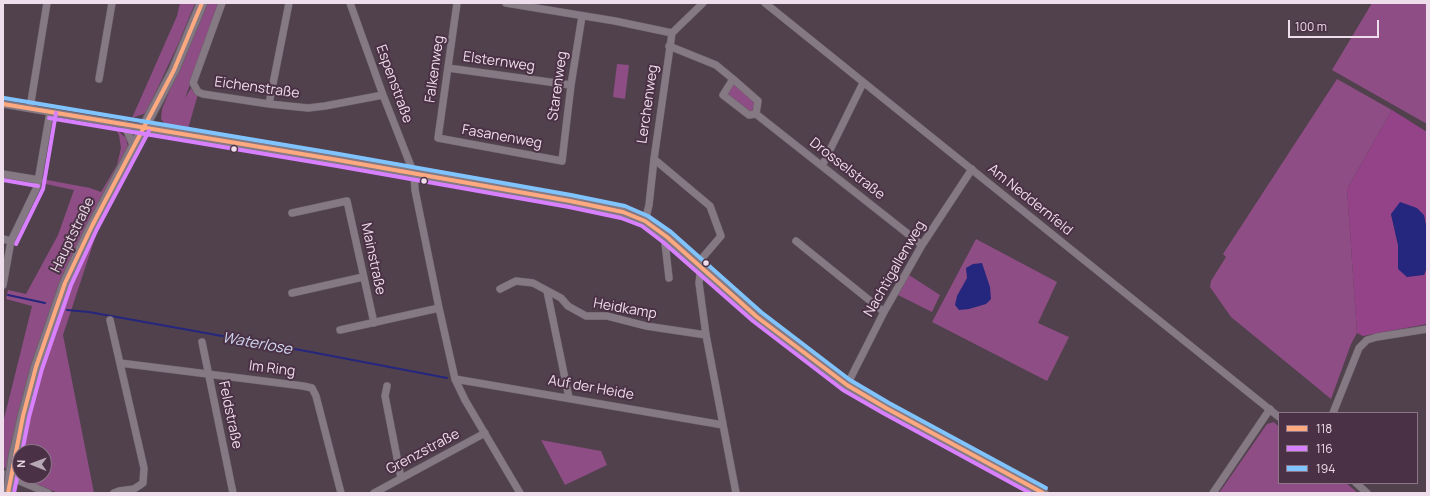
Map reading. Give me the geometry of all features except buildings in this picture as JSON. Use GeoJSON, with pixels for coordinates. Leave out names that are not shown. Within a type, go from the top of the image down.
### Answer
{"type":"FeatureCollection","features":[{"type":"Feature","properties":{"kind":"street"},"geometry":{"type":"LineString","coordinates":[[30,108],[47,3]]}},
{"type":"Feature","properties":{"kind":"street"},"geometry":{"type":"LineString","coordinates":[[100,79],[112,3]]}},
{"type":"Feature","properties":{"kind":"street","name":"Hauptstraße"},"geometry":{"type":"LineString","coordinates":[[8,493],[22,416],[36,367],[65,283],[92,226],[174,70],[202,3]]}},
{"type":"Feature","properties":{"kind":"street","name":"Eichenstraße"},"geometry":{"type":"LineString","coordinates":[[222,3],[193,83],[198,92],[269,104],[308,108],[383,95]]}},
{"type":"Feature","properties":{"kind":"street"},"geometry":{"type":"LineString","coordinates":[[269,104],[289,3]]}},
{"type":"Feature","properties":{"kind":"street","name":"Espenstraße"},"geometry":{"type":"LineString","coordinates":[[350,3],[383,95],[414,174],[415,190],[455,379],[465,400],[520,493]]}},
{"type":"Feature","properties":{"kind":"street","name":"Falkenweg"},"geometry":{"type":"LineString","coordinates":[[438,138],[457,3]]}},
{"type":"Feature","properties":{"kind":"street"},"geometry":{"type":"LineString","coordinates":[[506,3],[672,33],[703,3]]}},
{"type":"Feature","properties":{"kind":"street","name":"Am Neddernfeld"},"geometry":{"type":"LineString","coordinates":[[765,3],[1278,416]]}},
{"type":"Feature","properties":{"kind":"street","name":"Starenweg"},"geometry":{"type":"LineString","coordinates":[[562,161],[571,85],[582,16]]}},
{"type":"Feature","properties":{"kind":"street","name":"Lerchenweg"},"geometry":{"type":"LineString","coordinates":[[644,221],[649,205],[669,46],[672,33]]}},
{"type":"Feature","properties":{"kind":"street"},"geometry":{"type":"LineString","coordinates":[[669,46],[716,65],[758,101],[756,114]]}},
{"type":"Feature","properties":{"kind":"street","name":"Elsternweg"},"geometry":{"type":"LineString","coordinates":[[448,68],[571,85]]}},
{"type":"Feature","properties":{"kind":"street","name":"Drosselstraße"},"geometry":{"type":"LineString","coordinates":[[733,79],[723,96],[749,115],[756,114],[922,245]]}},
{"type":"Feature","properties":{"kind":"street"},"geometry":{"type":"LineString","coordinates":[[822,166],[864,83]]}},
{"type":"Feature","properties":{"kind":"street"},"geometry":{"type":"LineString","coordinates":[[3,104],[570,201],[623,212],[644,221],[667,237],[757,317],[847,385],[886,408],[1043,493]]}},
{"type":"Feature","properties":{"kind":"street"},"geometry":{"type":"LineString","coordinates":[[3,285],[11,241],[35,193],[39,180],[50,112]]}},
{"type":"Feature","properties":{"kind":"street"},"geometry":{"type":"LineString","coordinates":[[124,124],[134,147]]}},
{"type":"Feature","properties":{"kind":"street","name":"Fasanenweg"},"geometry":{"type":"LineString","coordinates":[[438,138],[562,161]]}},
{"type":"Feature","properties":{"kind":"street"},"geometry":{"type":"LineString","coordinates":[[654,159],[710,206],[721,236],[699,265],[699,283],[706,335],[736,493]]}},
{"type":"Feature","properties":{"kind":"street","name":"Nachtigallenweg"},"geometry":{"type":"LineString","coordinates":[[847,385],[884,312],[922,245],[972,169]]}},
{"type":"Feature","properties":{"kind":"street"},"geometry":{"type":"LineString","coordinates":[[3,174],[39,180]]}},
{"type":"Feature","properties":{"kind":"street","name":"Mainstraße"},"geometry":{"type":"LineString","coordinates":[[292,213],[347,201],[374,323]]}},
{"type":"Feature","properties":{"kind":"street"},"geometry":{"type":"LineString","coordinates":[[667,237],[665,243],[669,278]]}},
{"type":"Feature","properties":{"kind":"street"},"geometry":{"type":"LineString","coordinates":[[3,239],[11,241]]}},
{"type":"Feature","properties":{"kind":"street"},"geometry":{"type":"LineString","coordinates":[[796,241],[884,312]]}},
{"type":"Feature","properties":{"kind":"street"},"geometry":{"type":"LineString","coordinates":[[292,293],[364,277]]}},
{"type":"Feature","properties":{"kind":"street","name":"Heidkamp"},"geometry":{"type":"LineString","coordinates":[[500,289],[516,281],[533,283],[561,298],[568,306],[586,316],[607,316],[646,326],[706,335]]}},
{"type":"Feature","properties":{"kind":"street"},"geometry":{"type":"LineString","coordinates":[[548,291],[569,398]]}},
{"type":"Feature","properties":{"kind":"street"},"geometry":{"type":"LineString","coordinates":[[340,330],[439,308]]}},
{"type":"Feature","properties":{"kind":"street"},"geometry":{"type":"LineString","coordinates":[[110,320],[144,468],[143,483],[134,489],[114,493]]}},
{"type":"Feature","properties":{"kind":"street"},"geometry":{"type":"LineString","coordinates":[[1333,412],[1358,348],[1366,340],[1427,329]]}},
{"type":"Feature","properties":{"kind":"street","name":"Feldstraße"},"geometry":{"type":"LineString","coordinates":[[202,342],[233,493]]}},
{"type":"Feature","properties":{"kind":"street","name":"Im Ring"},"geometry":{"type":"LineString","coordinates":[[120,363],[312,388],[316,396],[341,493]]}},
{"type":"Feature","properties":{"kind":"street","name":"Auf der Heide"},"geometry":{"type":"LineString","coordinates":[[455,379],[723,425]]}},
{"type":"Feature","properties":{"kind":"street"},"geometry":{"type":"LineString","coordinates":[[387,386],[385,396],[401,478]]}},
{"type":"Feature","properties":{"kind":"street"},"geometry":{"type":"LineString","coordinates":[[1213,493],[1270,409]]}},
{"type":"Feature","properties":{"kind":"street","name":"Grenzstraße"},"geometry":{"type":"LineString","coordinates":[[374,493],[485,433]]}},
{"type":"Feature","properties":{"kind":"street"},"geometry":{"type":"LineString","coordinates":[[3,474],[48,493]]}},
{"type":"Feature","properties":{"kind":"street"},"geometry":{"type":"LineString","coordinates":[[1357,484],[1367,493]]}},
{"type":"Feature","properties":{"kind":"shaded area"},"geometry":{"type":"Polygon","coordinates":[[[180,3],[195,3],[179,42],[146,113],[132,118],[177,16],[180,3]]]}},
{"type":"Feature","properties":{"kind":"shaded area"},"geometry":{"type":"Polygon","coordinates":[[[206,3],[220,3],[185,98],[191,88],[198,94],[188,129],[174,127],[164,123],[161,119],[162,109],[206,3]]]}},
{"type":"Feature","properties":{"kind":"shaded area"},"geometry":{"type":"Polygon","coordinates":[[[1372,3],[1427,3],[1427,124],[1332,70],[1372,3]]]}},
{"type":"Feature","properties":{"kind":"shaded area"},"geometry":{"type":"Polygon","coordinates":[[[617,64],[629,65],[625,99],[613,97],[617,64]]]}},
{"type":"Feature","properties":{"kind":"shaded area"},"geometry":{"type":"Polygon","coordinates":[[[1337,79],[1392,110],[1347,189],[1357,333],[1351,344],[1331,399],[1231,317],[1210,287],[1211,281],[1226,257],[1223,254],[1337,79]]]}},
{"type":"Feature","properties":{"kind":"shaded area"},"geometry":{"type":"Polygon","coordinates":[[[733,81],[757,102],[755,113],[749,114],[725,96],[733,81]]]}},
{"type":"Feature","properties":{"kind":"shaded area"},"geometry":{"type":"Polygon","coordinates":[[[1392,110],[1427,132],[1427,231],[1424,215],[1391,214],[1398,245],[1398,269],[1424,275],[1427,267],[1427,324],[1363,336],[1357,333],[1347,189],[1392,110]]]}},
{"type":"Feature","properties":{"kind":"shaded area"},"geometry":{"type":"Polygon","coordinates":[[[116,129],[126,138],[128,147],[61,280],[31,368],[18,415],[7,469],[3,467],[3,423],[32,306],[6,299],[8,290],[26,294],[58,235],[74,190],[41,183],[42,179],[90,188],[101,192],[117,165],[121,148],[119,135],[116,129]]]}},
{"type":"Feature","properties":{"kind":"shaded area"},"geometry":{"type":"Polygon","coordinates":[[[1400,202],[1417,208],[1424,215],[1427,231],[1427,267],[1424,275],[1407,277],[1398,269],[1398,245],[1391,214],[1400,202]]]}},
{"type":"Feature","properties":{"kind":"shaded area"},"geometry":{"type":"Polygon","coordinates":[[[97,232],[63,335],[94,493],[58,493],[36,484],[52,484],[52,444],[22,444],[38,376],[70,284],[97,232]]]}},
{"type":"Feature","properties":{"kind":"shaded area"},"geometry":{"type":"Polygon","coordinates":[[[976,239],[1057,282],[1038,323],[1069,337],[1047,381],[932,322],[976,239]]]}},
{"type":"Feature","properties":{"kind":"shaded area"},"geometry":{"type":"Polygon","coordinates":[[[982,263],[990,287],[991,299],[986,304],[959,310],[955,305],[957,296],[967,278],[966,268],[973,264],[982,263]]]}},
{"type":"Feature","properties":{"kind":"shaded area"},"geometry":{"type":"Polygon","coordinates":[[[909,275],[940,295],[932,312],[898,295],[909,275]]]}},
{"type":"Feature","properties":{"kind":"shaded area"},"geometry":{"type":"Polygon","coordinates":[[[1274,422],[1278,426],[1278,484],[1347,484],[1358,493],[1219,493],[1267,424],[1274,422]]]}},
{"type":"Feature","properties":{"kind":"shaded area"},"geometry":{"type":"Polygon","coordinates":[[[541,440],[601,451],[607,465],[565,485],[541,440]]]}},
{"type":"Feature","properties":{"kind":"waterway","name":"Waterlose"},"geometry":{"type":"LineString","coordinates":[[8,295],[45,303]]}},
{"type":"Feature","properties":{"kind":"waterway","name":"Waterlose"},"geometry":{"type":"LineString","coordinates":[[67,310],[89,312],[447,378]]}},
{"type":"Feature","properties":{"kind":"transit line","name":"118"},"geometry":{"type":"LineString","coordinates":[[8,493],[23,416],[36,367],[65,283],[92,226],[174,70],[202,3]]}},
{"type":"Feature","properties":{"kind":"transit line","name":"194"},"geometry":{"type":"LineString","coordinates":[[4,98],[339,154],[625,206],[648,216],[671,232],[761,312],[850,380],[889,403],[1046,488]]}},
{"type":"Feature","properties":{"kind":"transit line","name":"118"},"geometry":{"type":"LineString","coordinates":[[3,104],[338,160],[570,201],[623,212],[645,221],[667,237],[757,317],[847,385],[886,408],[1043,493]]}},
{"type":"Feature","properties":{"kind":"transit line","name":"116"},"geometry":{"type":"LineString","coordinates":[[16,244],[43,189],[56,113]]}},
{"type":"Feature","properties":{"kind":"transit line","name":"116"},"geometry":{"type":"LineString","coordinates":[[49,118],[337,166],[569,207],[621,218],[642,226],[663,242],[753,321],[843,390],[1030,493]]}},
{"type":"Feature","properties":{"kind":"transit line","name":"116"},"geometry":{"type":"LineString","coordinates":[[24,444],[42,369],[71,285],[97,229],[149,131]]}},
{"type":"Feature","properties":{"kind":"transit line","name":"116"},"geometry":{"type":"LineString","coordinates":[[3,180],[38,186]]}},
{"type":"Feature","properties":{"kind":"transit line","name":"116"},"geometry":{"type":"LineString","coordinates":[[14,493],[16,484]]}}]}
